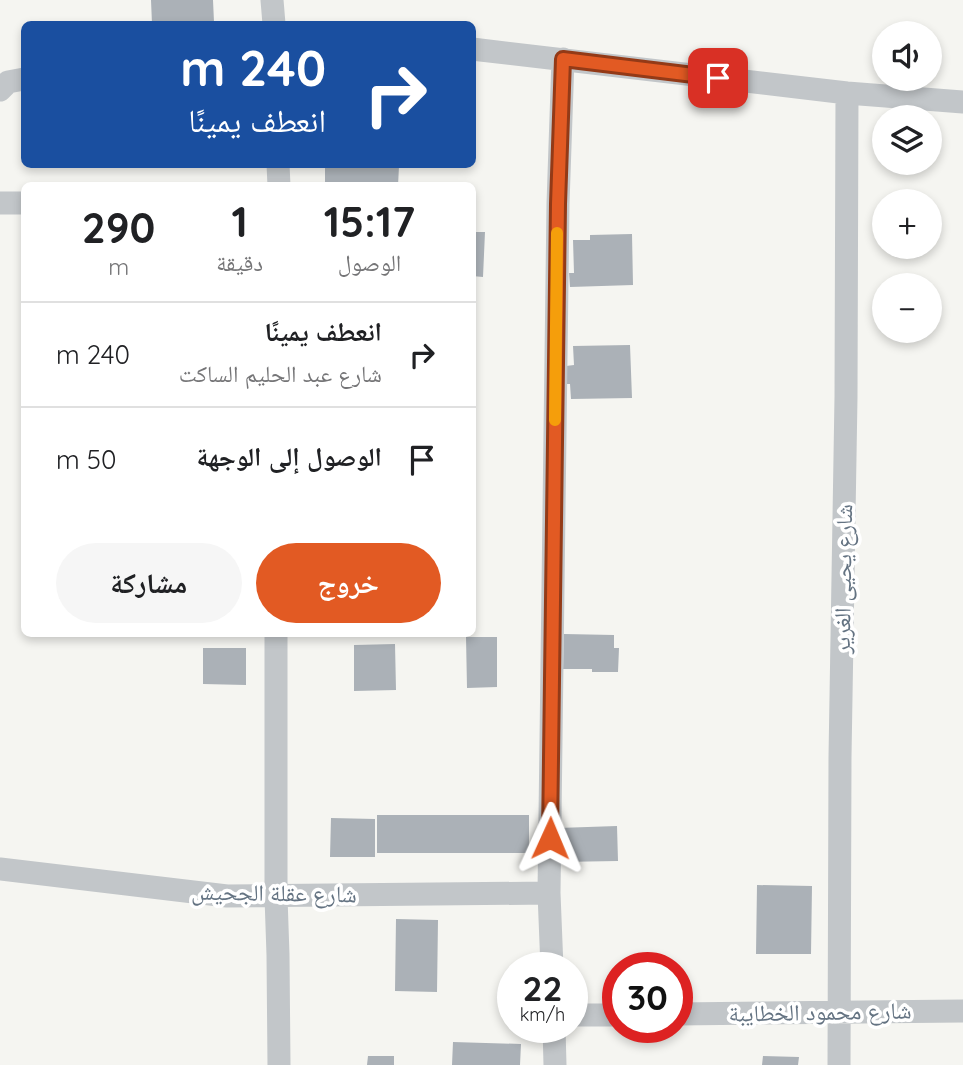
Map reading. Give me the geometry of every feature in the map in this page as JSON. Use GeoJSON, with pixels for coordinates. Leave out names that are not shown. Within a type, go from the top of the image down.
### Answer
{"type":"FeatureCollection","features":[{"type":"Feature","properties":{"kind":"street"},"geometry":{"type":"LineString","coordinates":[[272,0],[274,21]]}},
{"type":"Feature","properties":{"kind":"street"},"geometry":{"type":"LineString","coordinates":[[476,49],[847,93],[963,102]]}},
{"type":"Feature","properties":{"kind":"street"},"geometry":{"type":"LineString","coordinates":[[551,952],[549,893],[558,204],[563,59]]}},
{"type":"Feature","properties":{"kind":"street"},"geometry":{"type":"LineString","coordinates":[[0,90],[8,82],[21,80]]}},
{"type":"Feature","properties":{"kind":"street","name":"شارع يحيى الغرير"},"geometry":{"type":"LineString","coordinates":[[839,1065],[847,93]]}},
{"type":"Feature","properties":{"kind":"street"},"geometry":{"type":"LineString","coordinates":[[0,204],[21,202]]}},
{"type":"Feature","properties":{"kind":"street"},"geometry":{"type":"LineString","coordinates":[[276,637],[279,1065]]}},
{"type":"Feature","properties":{"kind":"street","name":"شارع عقلة الجحيش"},"geometry":{"type":"LineString","coordinates":[[0,869],[228,896],[549,893]]}},
{"type":"Feature","properties":{"kind":"street","name":"شارع محمود الخطايبة"},"geometry":{"type":"LineString","coordinates":[[693,1014],[963,1011]]}},
{"type":"Feature","properties":{"kind":"street"},"geometry":{"type":"LineString","coordinates":[[554,1043],[555,1065]]}},
{"type":"Feature","properties":{"kind":"building"},"geometry":{"type":"Polygon","coordinates":[[[151,0],[213,0],[214,21],[152,21],[151,0]]]}},
{"type":"Feature","properties":{"kind":"building"},"geometry":{"type":"Polygon","coordinates":[[[325,168],[399,168],[398,182],[325,182],[325,168]]]}},
{"type":"Feature","properties":{"kind":"building"},"geometry":{"type":"Polygon","coordinates":[[[476,232],[485,232],[483,277],[476,276],[476,232]]]}},
{"type":"Feature","properties":{"kind":"building"},"geometry":{"type":"Polygon","coordinates":[[[632,234],[633,285],[570,287],[569,273],[574,273],[573,240],[590,240],[590,235],[632,234]]]}},
{"type":"Feature","properties":{"kind":"building"},"geometry":{"type":"Polygon","coordinates":[[[630,345],[632,398],[571,399],[570,384],[566,384],[566,366],[574,365],[573,346],[630,345]]]}},
{"type":"Feature","properties":{"kind":"building"},"geometry":{"type":"Polygon","coordinates":[[[564,634],[614,635],[614,648],[619,648],[618,672],[563,669],[564,634]]]}},
{"type":"Feature","properties":{"kind":"building"},"geometry":{"type":"Polygon","coordinates":[[[466,637],[497,637],[497,687],[467,688],[466,637]]]}},
{"type":"Feature","properties":{"kind":"building"},"geometry":{"type":"Polygon","coordinates":[[[395,644],[396,690],[354,691],[354,645],[395,644]]]}},
{"type":"Feature","properties":{"kind":"building"},"geometry":{"type":"Polygon","coordinates":[[[203,648],[246,648],[246,685],[203,684],[203,648]]]}},
{"type":"Feature","properties":{"kind":"building"},"geometry":{"type":"Polygon","coordinates":[[[377,815],[529,815],[529,853],[377,853],[377,815]]]}},
{"type":"Feature","properties":{"kind":"building"},"geometry":{"type":"Polygon","coordinates":[[[331,818],[375,819],[375,857],[330,857],[331,818]]]}},
{"type":"Feature","properties":{"kind":"building"},"geometry":{"type":"Polygon","coordinates":[[[617,826],[618,861],[559,862],[558,828],[617,826]]]}},
{"type":"Feature","properties":{"kind":"building"},"geometry":{"type":"Polygon","coordinates":[[[757,885],[812,886],[811,954],[756,954],[757,885]]]}},
{"type":"Feature","properties":{"kind":"building"},"geometry":{"type":"Polygon","coordinates":[[[396,919],[438,920],[437,992],[395,991],[396,919]]]}},
{"type":"Feature","properties":{"kind":"building"},"geometry":{"type":"Polygon","coordinates":[[[453,1042],[521,1044],[520,1065],[452,1065],[453,1042]]]}},
{"type":"Feature","properties":{"kind":"building"},"geometry":{"type":"Polygon","coordinates":[[[368,1056],[394,1056],[394,1065],[367,1065],[368,1056]]]}},
{"type":"Feature","properties":{"kind":"building"},"geometry":{"type":"Polygon","coordinates":[[[763,1056],[799,1057],[798,1065],[762,1065],[763,1056]]]}},
{"type":"Feature","properties":{"kind":"slow traffic"},"geometry":{"type":"LineString","coordinates":[[555,420],[557,233]]}},
{"type":"Feature","properties":{"kind":"route"},"geometry":{"type":"LineString","coordinates":[[550,838],[558,204],[563,59],[718,78]]}}]}
